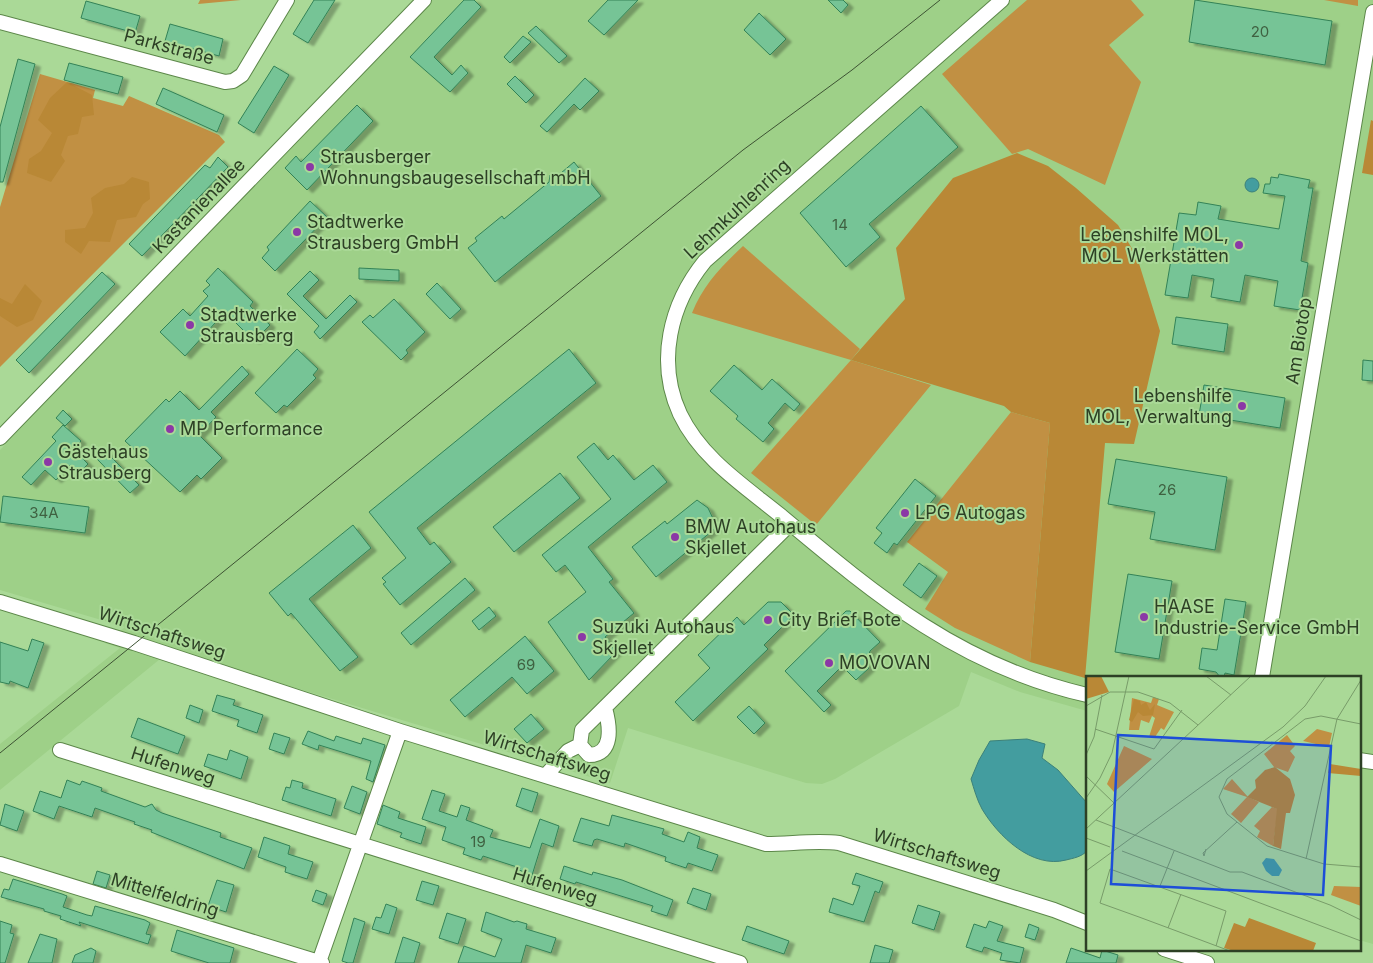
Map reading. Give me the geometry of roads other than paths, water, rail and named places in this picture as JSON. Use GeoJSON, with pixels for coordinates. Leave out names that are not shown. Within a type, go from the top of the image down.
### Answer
{"type":"FeatureCollection","features":[{"type":"Feature","properties":{"kind":"street","name":"Parkstraße"},"geometry":{"type":"LineString","coordinates":[[0,22],[225,82],[233,81],[242,75],[287,0]]}},
{"type":"Feature","properties":{"kind":"street","name":"Kastanienallee"},"geometry":{"type":"LineString","coordinates":[[0,438],[424,0]]}},
{"type":"Feature","properties":{"kind":"street","name":"Lehmkuhlenring"},"geometry":{"type":"LineString","coordinates":[[1002,0],[716,249],[695,273],[679,304],[668,350],[670,382],[679,412],[698,444],[708,455],[883,599],[942,638],[993,665],[1021,676],[1086,695]]}},
{"type":"Feature","properties":{"kind":"street","name":"Am Biotop"},"geometry":{"type":"LineString","coordinates":[[1262,676],[1373,12]]}},
{"type":"Feature","properties":{"kind":"street"},"geometry":{"type":"LineString","coordinates":[[604,708],[608,743],[598,755],[589,755],[580,745],[582,730],[604,708],[790,524]]}},
{"type":"Feature","properties":{"kind":"street","name":"Wirtschaftsweg"},"geometry":{"type":"LineString","coordinates":[[0,602],[134,643],[400,731],[766,844],[794,844],[820,841],[839,844],[1054,910],[1086,923]]}},
{"type":"Feature","properties":{"kind":"street"},"geometry":{"type":"LineString","coordinates":[[360,844],[400,731]]}},
{"type":"Feature","properties":{"kind":"street"},"geometry":{"type":"LineString","coordinates":[[546,776],[568,752],[580,745]]}},
{"type":"Feature","properties":{"kind":"street","name":"Hufenweg"},"geometry":{"type":"LineString","coordinates":[[60,750],[740,963]]}},
{"type":"Feature","properties":{"kind":"street"},"geometry":{"type":"LineString","coordinates":[[1360,760],[1373,762]]}},
{"type":"Feature","properties":{"kind":"street","name":"Mittelfeldring"},"geometry":{"type":"LineString","coordinates":[[0,864],[320,963],[360,844]]}},
{"type":"Feature","properties":{"kind":"street"},"geometry":{"type":"LineString","coordinates":[[1167,950],[1207,963]]}},
{"type":"Feature","properties":{"kind":"water"},"geometry":{"type":"Polygon","coordinates":[[[1249,178],[1255,178],[1259,185],[1255,192],[1249,192],[1245,188],[1245,182],[1249,178]]]}},
{"type":"Feature","properties":{"kind":"water"},"geometry":{"type":"Polygon","coordinates":[[[1027,739],[1045,744],[1042,758],[1058,770],[1086,802],[1086,852],[1080,856],[1066,860],[1053,862],[1041,860],[1017,848],[997,830],[980,806],[971,779],[990,741],[1027,739]]]}},
{"type":"Feature","properties":{"kind":"tram line"},"geometry":{"type":"LineString","coordinates":[[0,753],[743,150],[852,70],[940,0]]}},
{"type":"Feature","properties":{"kind":"place","name":"Strausberger Wohnungsbaugesellschaft mbH"},"geometry":{"type":"Point","coordinates":[310,167]}},
{"type":"Feature","properties":{"kind":"place","name":"Stadtwerke Strausberg GmbH"},"geometry":{"type":"Point","coordinates":[297,232]}},
{"type":"Feature","properties":{"kind":"place","name":"Lebenshilfe MOL, MOL Werkstätten"},"geometry":{"type":"Point","coordinates":[1239,245]}},
{"type":"Feature","properties":{"kind":"place","name":"Stadtwerke Strausberg"},"geometry":{"type":"Point","coordinates":[190,325]}},
{"type":"Feature","properties":{"kind":"place","name":"Lebenshilfe MOL, Verwaltung"},"geometry":{"type":"Point","coordinates":[1242,406]}},
{"type":"Feature","properties":{"kind":"place","name":"MP Performance"},"geometry":{"type":"Point","coordinates":[170,429]}},
{"type":"Feature","properties":{"kind":"place","name":"Gästehaus Strausberg"},"geometry":{"type":"Point","coordinates":[48,462]}},
{"type":"Feature","properties":{"kind":"place","name":"LPG Autogas"},"geometry":{"type":"Point","coordinates":[905,513]}},
{"type":"Feature","properties":{"kind":"place","name":"BMW Autohaus Skjellet"},"geometry":{"type":"Point","coordinates":[675,537]}},
{"type":"Feature","properties":{"kind":"place","name":"HAASE Industrie-Service GmbH"},"geometry":{"type":"Point","coordinates":[1144,617]}},
{"type":"Feature","properties":{"kind":"place","name":"City Brief Bote"},"geometry":{"type":"Point","coordinates":[768,620]}},
{"type":"Feature","properties":{"kind":"place","name":"Suzuki Autohaus Skjellet"},"geometry":{"type":"Point","coordinates":[582,637]}},
{"type":"Feature","properties":{"kind":"place","name":"MOVOVAN"},"geometry":{"type":"Point","coordinates":[829,663]}}]}
